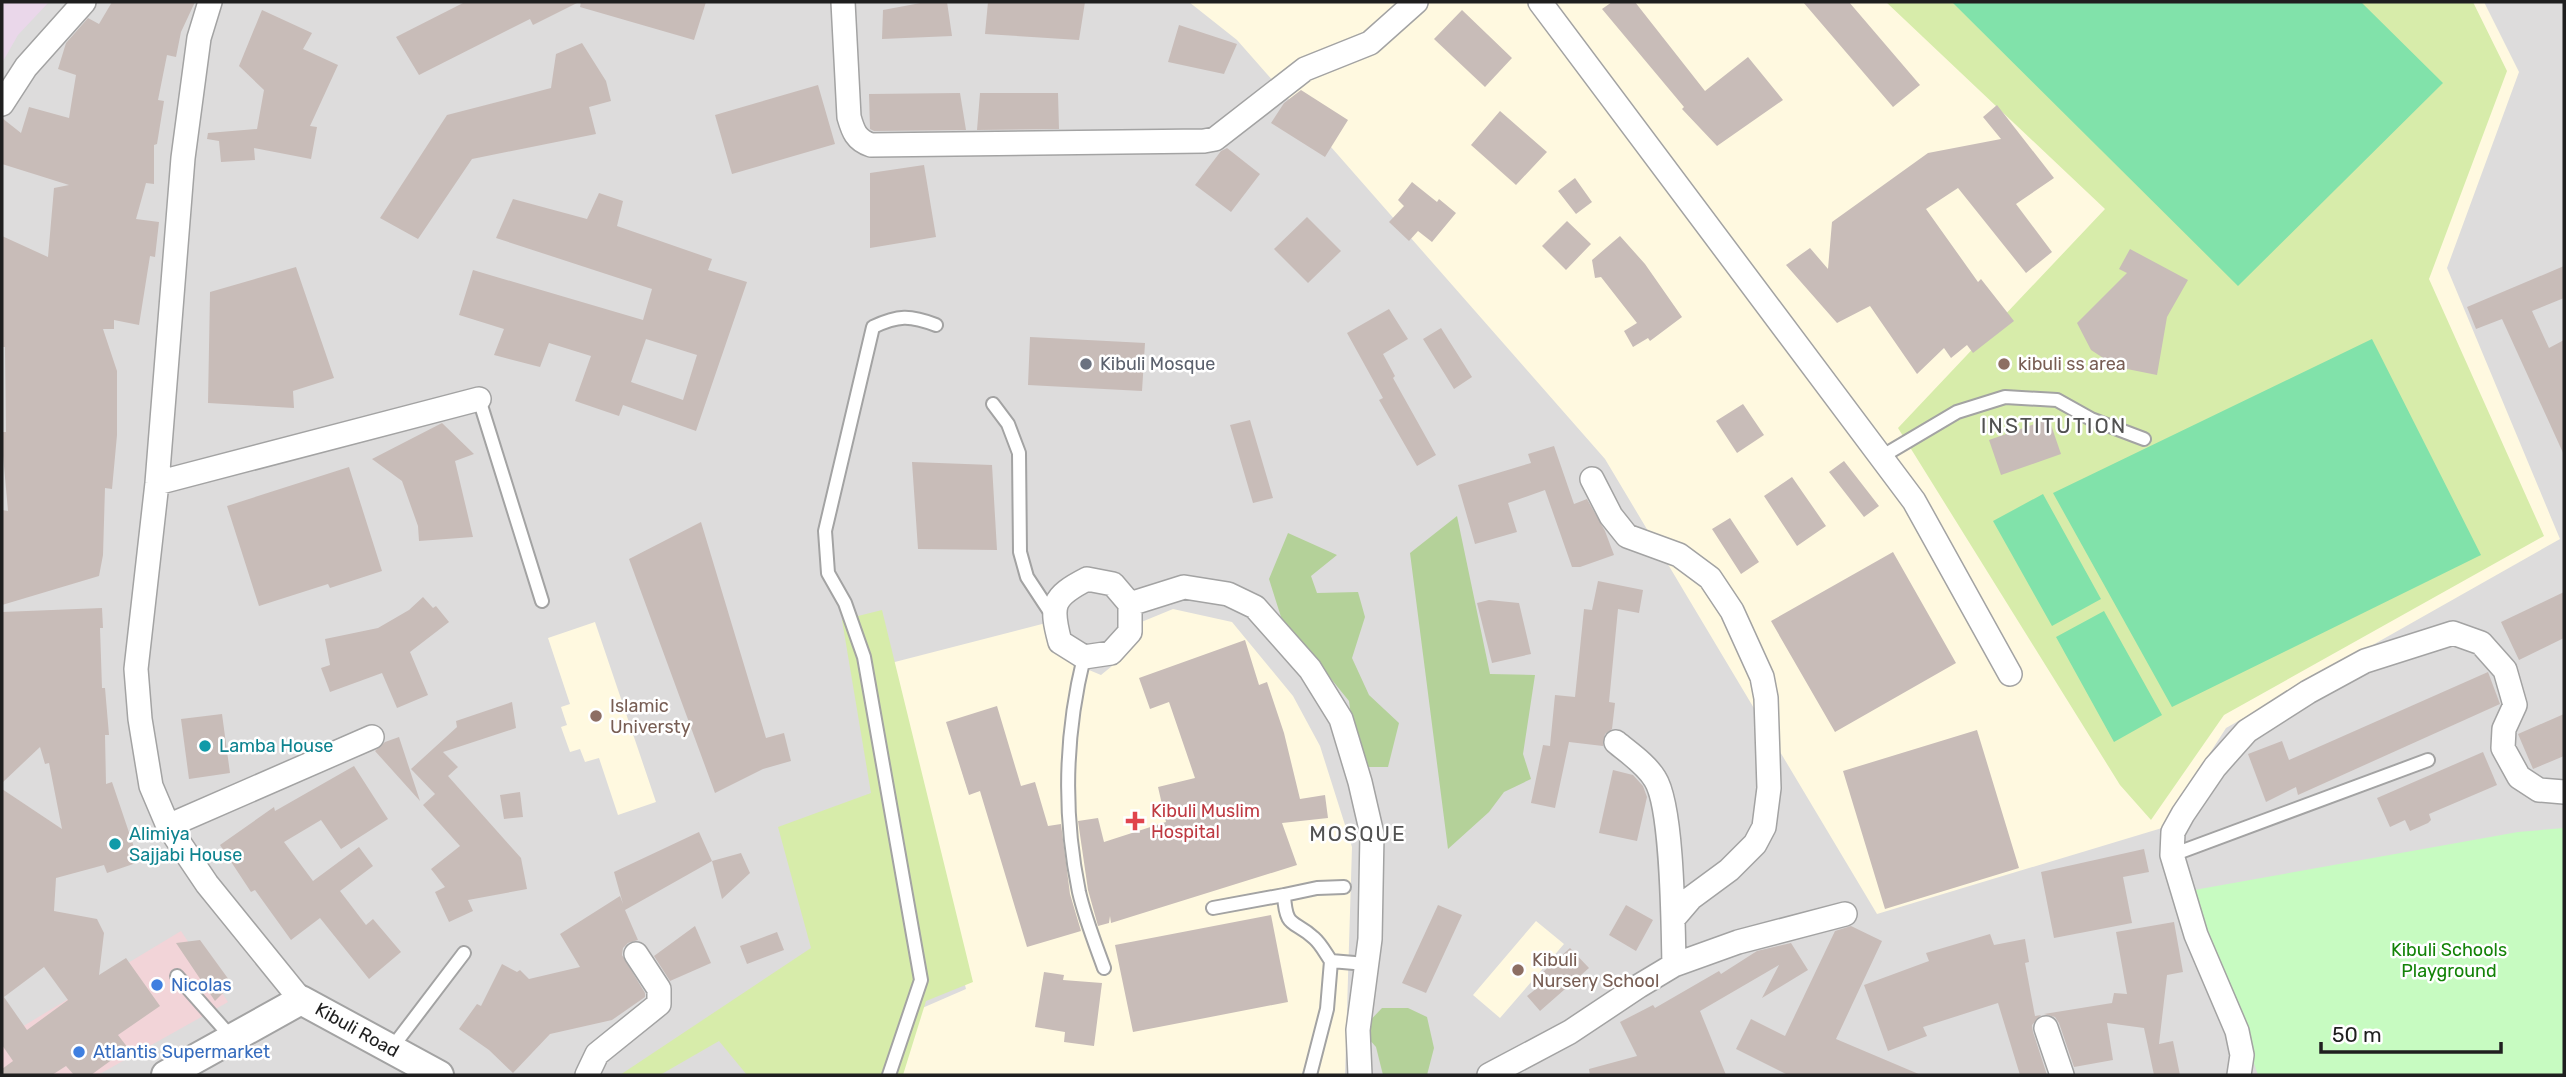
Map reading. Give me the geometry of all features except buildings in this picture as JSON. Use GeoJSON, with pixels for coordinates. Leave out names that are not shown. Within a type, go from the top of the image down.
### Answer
{"type":"FeatureCollection","features":[{"type":"Feature","properties":{"kind":"street"},"geometry":{"type":"LineString","coordinates":[[2,104],[26,67],[84,2]]}},
{"type":"Feature","properties":{"kind":"street"},"geometry":{"type":"LineString","coordinates":[[210,2],[199,38],[183,158],[157,483],[136,669],[140,719],[151,786],[169,826],[207,884],[301,1000]]}},
{"type":"Feature","properties":{"kind":"street"},"geometry":{"type":"LineString","coordinates":[[843,2],[849,117],[852,129],[860,141],[871,145],[1181,142],[1215,139],[1304,69],[1370,43],[1416,2]]}},
{"type":"Feature","properties":{"kind":"street"},"geometry":{"type":"LineString","coordinates":[[1541,2],[1914,501],[2010,674]]}},
{"type":"Feature","properties":{"kind":"street"},"geometry":{"type":"LineString","coordinates":[[157,483],[479,398]]}},
{"type":"Feature","properties":{"kind":"street"},"geometry":{"type":"LineString","coordinates":[[1592,479],[1611,516],[1628,536],[1679,555],[1710,578],[1732,611],[1762,677],[1764,688],[1769,788],[1764,827],[1755,844],[1729,870],[1691,898],[1672,919]]}},
{"type":"Feature","properties":{"kind":"street"},"geometry":{"type":"LineString","coordinates":[[1087,579],[1113,584],[1130,604],[1130,632],[1111,653],[1084,657],[1060,642],[1052,615],[1063,591],[1087,579]]}},
{"type":"Feature","properties":{"kind":"street"},"geometry":{"type":"LineString","coordinates":[[1130,604],[1184,587],[1228,594],[1255,607],[1310,669],[1341,719],[1372,834],[1370,939],[1358,1030],[1360,1075]]}},
{"type":"Feature","properties":{"kind":"street"},"geometry":{"type":"LineString","coordinates":[[2239,1075],[2242,1055],[2237,1031],[2196,935],[2172,855],[2173,832],[2183,814],[2216,767],[2247,732],[2308,692],[2365,661],[2453,633],[2481,643],[2505,670],[2515,705],[2504,729],[2503,748],[2519,777],[2539,790],[2564,792]]}},
{"type":"Feature","properties":{"kind":"street"},"geometry":{"type":"LineString","coordinates":[[169,826],[373,737]]}},
{"type":"Feature","properties":{"kind":"street"},"geometry":{"type":"LineString","coordinates":[[1616,743],[1643,765],[1656,780],[1662,797],[1674,965]]}},
{"type":"Feature","properties":{"kind":"street"},"geometry":{"type":"LineString","coordinates":[[1489,1075],[1570,1032],[1674,965],[1738,942],[1844,914]]}},
{"type":"Feature","properties":{"kind":"street"},"geometry":{"type":"LineString","coordinates":[[587,1075],[597,1054],[659,1004],[659,989],[636,954]]}},
{"type":"Feature","properties":{"kind":"street","name":"Kibuli Road"},"geometry":{"type":"LineString","coordinates":[[166,1075],[301,1000],[439,1075]]}},
{"type":"Feature","properties":{"kind":"street"},"geometry":{"type":"LineString","coordinates":[[2046,1028],[2062,1075]]}},
{"type":"Feature","properties":{"kind":"lane"},"geometry":{"type":"LineString","coordinates":[[889,1075],[921,980],[864,657],[845,603],[828,573],[825,531],[873,327],[891,318],[915,317],[936,325]]}},
{"type":"Feature","properties":{"kind":"lane"},"geometry":{"type":"LineString","coordinates":[[1881,457],[1957,412],[2005,397],[2057,400],[2091,419],[2144,439]]}},
{"type":"Feature","properties":{"kind":"lane"},"geometry":{"type":"LineString","coordinates":[[479,398],[542,601]]}},
{"type":"Feature","properties":{"kind":"lane"},"geometry":{"type":"LineString","coordinates":[[993,404],[1009,424],[1019,453],[1020,552],[1027,577],[1052,615]]}},
{"type":"Feature","properties":{"kind":"lane"},"geometry":{"type":"LineString","coordinates":[[1084,657],[1073,699],[1067,772],[1072,844],[1080,893],[1104,968]]}},
{"type":"Feature","properties":{"kind":"lane"},"geometry":{"type":"LineString","coordinates":[[2172,855],[2428,760]]}},
{"type":"Feature","properties":{"kind":"lane"},"geometry":{"type":"LineString","coordinates":[[1213,908],[1317,888],[1344,887]]}},
{"type":"Feature","properties":{"kind":"lane"},"geometry":{"type":"LineString","coordinates":[[1284,895],[1285,910],[1290,922],[1314,938],[1331,961],[1326,1009],[1310,1075]]}},
{"type":"Feature","properties":{"kind":"lane"},"geometry":{"type":"LineString","coordinates":[[391,1049],[464,953]]}},
{"type":"Feature","properties":{"kind":"lane"},"geometry":{"type":"LineString","coordinates":[[1331,961],[1366,964]]}},
{"type":"Feature","properties":{"kind":"lane"},"geometry":{"type":"LineString","coordinates":[[177,975],[232,1038]]}},
{"type":"Feature","properties":{"kind":"shaded area"},"geometry":{"type":"Polygon","coordinates":[[[2,2],[2564,2],[2564,1075],[2,1075],[2,2]]]}},
{"type":"Feature","properties":{"kind":"shaded area"},"geometry":{"type":"Polygon","coordinates":[[[2,2],[49,2],[18,35],[2,63],[2,2]]]}},
{"type":"Feature","properties":{"kind":"shaded area","name":"kibuli ss area"},"geometry":{"type":"Polygon","coordinates":[[[1189,2],[2484,2],[2519,72],[2447,268],[2560,539],[2226,728],[2162,828],[1877,914],[1605,459],[1237,40],[1189,2]]]}},
{"type":"Feature","properties":{"kind":"shaded area","name":"Kibuli Muslim Hospital"},"geometry":{"type":"Polygon","coordinates":[[[1173,609],[1232,622],[1293,696],[1320,746],[1352,847],[1345,1075],[899,1075],[920,1009],[966,989],[887,664],[1046,623],[1077,665],[1101,675],[1128,653],[1139,623],[1173,609]],[[947,722],[969,794],[1019,779],[947,722]]]}},
{"type":"Feature","properties":{"kind":"shaded area","name":"Islamic Universty"},"geometry":{"type":"Polygon","coordinates":[[[595,622],[656,802],[618,815],[599,758],[585,762],[580,749],[570,752],[561,727],[567,725],[561,707],[570,704],[548,638],[595,622]]]}},
{"type":"Feature","properties":{"kind":"shaded area","name":"Kibuli Nursery School"},"geometry":{"type":"Polygon","coordinates":[[[1536,921],[1564,944],[1500,1018],[1473,995],[1536,921]]]}},
{"type":"Feature","properties":{"kind":"shaded area"},"geometry":{"type":"Polygon","coordinates":[[[181,931],[228,1002],[98,1075],[2,1075],[2,1039],[181,931]]]}},
{"type":"Feature","properties":{"kind":"green space"},"geometry":{"type":"Polygon","coordinates":[[[1886,2],[2473,2],[2507,71],[2429,279],[2544,536],[2224,715],[2151,820],[2120,785],[1898,428],[2105,209],[1886,2]]]}},
{"type":"Feature","properties":{"kind":"green space"},"geometry":{"type":"Polygon","coordinates":[[[1952,2],[2361,2],[2443,83],[2238,286],[1952,2]]]}},
{"type":"Feature","properties":{"kind":"green space"},"geometry":{"type":"Polygon","coordinates":[[[2372,339],[2481,555],[2172,707],[2053,493],[2372,339]]]}},
{"type":"Feature","properties":{"kind":"green space"},"geometry":{"type":"Polygon","coordinates":[[[2043,494],[2101,599],[2052,626],[1993,521],[2043,494]]]}},
{"type":"Feature","properties":{"kind":"green space"},"geometry":{"type":"Polygon","coordinates":[[[1457,516],[1490,674],[1535,675],[1523,754],[1531,779],[1504,792],[1489,812],[1448,849],[1410,553],[1457,516]]]}},
{"type":"Feature","properties":{"kind":"green space"},"geometry":{"type":"Polygon","coordinates":[[[1288,533],[1337,555],[1311,576],[1317,593],[1358,592],[1365,617],[1352,658],[1369,695],[1399,723],[1388,767],[1358,767],[1349,701],[1281,617],[1269,579],[1288,533]]]}},
{"type":"Feature","properties":{"kind":"green space"},"geometry":{"type":"Polygon","coordinates":[[[882,610],[973,982],[926,1001],[903,1075],[747,1075],[719,1041],[660,1075],[620,1075],[811,948],[778,827],[871,793],[842,620],[882,610]]]}},
{"type":"Feature","properties":{"kind":"green space"},"geometry":{"type":"Polygon","coordinates":[[[2104,611],[2162,715],[2114,742],[2056,637],[2104,611]]]}},
{"type":"Feature","properties":{"kind":"green space","name":"Kibuli Schools Playground"},"geometry":{"type":"Polygon","coordinates":[[[2564,828],[2564,1075],[2258,1075],[2194,890],[2518,832],[2564,828]]]}},
{"type":"Feature","properties":{"kind":"green space"},"geometry":{"type":"Polygon","coordinates":[[[1382,1008],[1408,1008],[1427,1017],[1434,1048],[1427,1075],[1383,1075],[1376,1047],[1361,1030],[1382,1008]]]}},
{"type":"Feature","properties":{"kind":"place","name":"Kibuli Mosque"},"geometry":{"type":"Point","coordinates":[1086,364]}},
{"type":"Feature","properties":{"kind":"place","name":"kibuli ss area"},"geometry":{"type":"Point","coordinates":[2004,364]}},
{"type":"Feature","properties":{"kind":"place","name":"Islamic Universty"},"geometry":{"type":"Point","coordinates":[596,716]}},
{"type":"Feature","properties":{"kind":"place","name":"Lamba House"},"geometry":{"type":"Point","coordinates":[205,746]}},
{"type":"Feature","properties":{"kind":"place","name":"Kibuli Muslim Hospital"},"geometry":{"type":"Point","coordinates":[1135,821]}},
{"type":"Feature","properties":{"kind":"place","name":"Alimiya Sajjabi House"},"geometry":{"type":"Point","coordinates":[115,844]}},
{"type":"Feature","properties":{"kind":"place","name":"Kibuli Nursery School"},"geometry":{"type":"Point","coordinates":[1518,970]}},
{"type":"Feature","properties":{"kind":"place","name":"Nicolas"},"geometry":{"type":"Point","coordinates":[157,985]}},
{"type":"Feature","properties":{"kind":"place","name":"Atlantis Supermarket"},"geometry":{"type":"Point","coordinates":[79,1052]}},
{"type":"Feature","properties":{"kind":"district","name":"INSTITUTION"},"geometry":{"type":"Point","coordinates":[2054,426]}},
{"type":"Feature","properties":{"kind":"district","name":"MOSQUE"},"geometry":{"type":"Point","coordinates":[1358,834]}}]}
